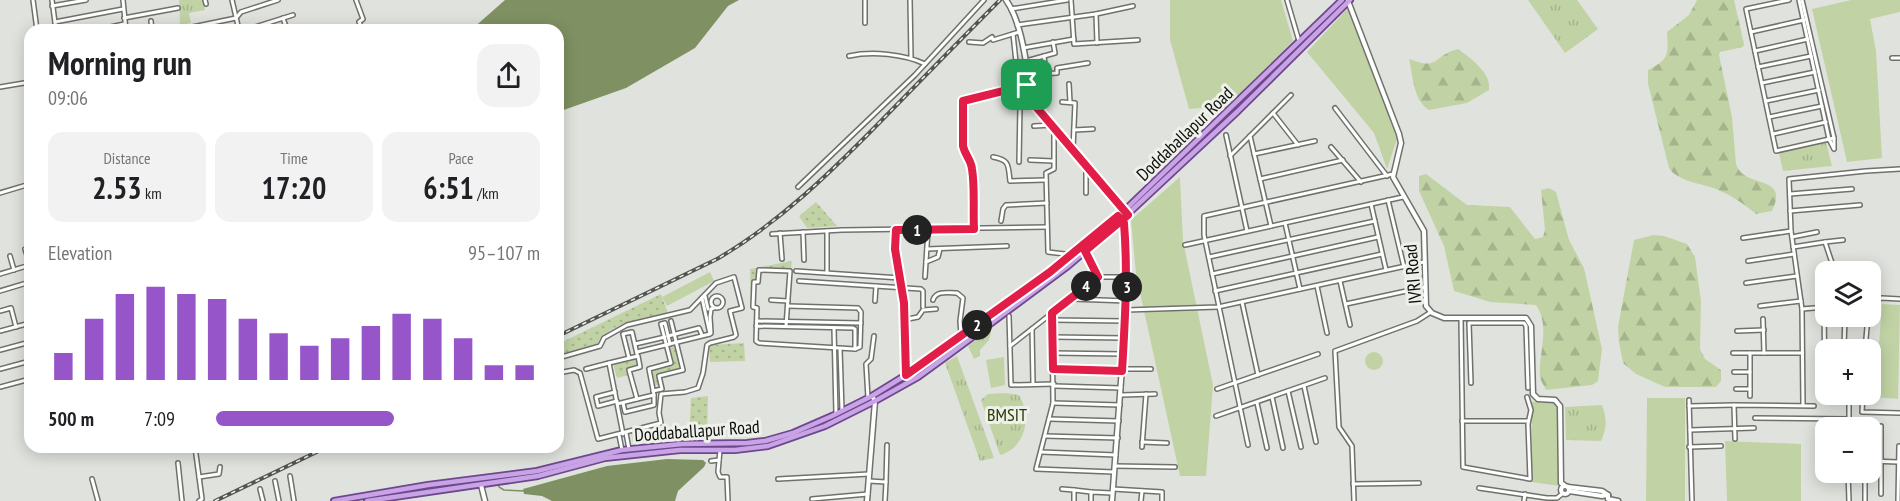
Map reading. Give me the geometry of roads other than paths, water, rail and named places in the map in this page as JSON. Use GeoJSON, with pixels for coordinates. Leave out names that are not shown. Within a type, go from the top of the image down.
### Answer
{"type":"FeatureCollection","features":[{"type":"Feature","properties":{"kind":"main road"},"geometry":{"type":"LineString","coordinates":[[1006,0],[1019,32],[1027,85],[1032,102],[1126,212]]}},
{"type":"Feature","properties":{"kind":"main road","name":"Doddaballapur Road"},"geometry":{"type":"LineString","coordinates":[[502,479],[622,450],[682,444],[765,441],[793,433],[918,377],[1085,251],[1342,0]]}},
{"type":"Feature","properties":{"kind":"main road"},"geometry":{"type":"LineString","coordinates":[[1349,0],[1400,134],[1401,143],[1393,174]]}},
{"type":"Feature","properties":{"kind":"main road","name":"Doddaballapur Road"},"geometry":{"type":"LineString","coordinates":[[1126,212],[1349,0]]}},
{"type":"Feature","properties":{"kind":"main road","name":"IVRI Road"},"geometry":{"type":"LineString","coordinates":[[1393,174],[1424,231],[1426,306],[1431,312],[1444,318],[1526,318],[1531,326],[1529,366],[1533,396]]}},
{"type":"Feature","properties":{"kind":"main road"},"geometry":{"type":"LineString","coordinates":[[1112,501],[1127,301],[1124,231],[1120,218]]}},
{"type":"Feature","properties":{"kind":"main road","name":"Doddaballapur Road"},"geometry":{"type":"LineString","coordinates":[[367,501],[374,497],[551,474],[605,458],[680,450],[747,449],[784,442],[825,426],[872,398],[1073,255],[1120,218]]}},
{"type":"Feature","properties":{"kind":"main road"},"geometry":{"type":"LineString","coordinates":[[1533,396],[1538,399],[1555,400],[1559,405],[1562,483],[1567,488]]}},
{"type":"Feature","properties":{"kind":"main road"},"geometry":{"type":"LineString","coordinates":[[867,501],[872,398]]}},
{"type":"Feature","properties":{"kind":"main road","name":"Doddaballapur Road"},"geometry":{"type":"LineString","coordinates":[[334,501],[482,485],[495,480]]}},
{"type":"Feature","properties":{"kind":"main road"},"geometry":{"type":"LineString","coordinates":[[482,485],[485,501]]}},
{"type":"Feature","properties":{"kind":"main road"},"geometry":{"type":"LineString","coordinates":[[1563,493],[1561,488],[1602,491],[1608,498],[1618,501]]}},
{"type":"Feature","properties":{"kind":"main road"},"geometry":{"type":"LineString","coordinates":[[1563,493],[1567,488]]}},
{"type":"Feature","properties":{"kind":"street"},"geometry":{"type":"LineString","coordinates":[[33,0],[36,24]]}},
{"type":"Feature","properties":{"kind":"street"},"geometry":{"type":"LineString","coordinates":[[52,0],[55,22],[123,9]]}},
{"type":"Feature","properties":{"kind":"street"},"geometry":{"type":"LineString","coordinates":[[52,6],[86,0]]}},
{"type":"Feature","properties":{"kind":"street"},"geometry":{"type":"LineString","coordinates":[[123,0],[125,24]]}},
{"type":"Feature","properties":{"kind":"street"},"geometry":{"type":"LineString","coordinates":[[232,0],[238,24]]}},
{"type":"Feature","properties":{"kind":"street"},"geometry":{"type":"LineString","coordinates":[[207,24],[236,18],[241,12],[278,0]]}},
{"type":"Feature","properties":{"kind":"street"},"geometry":{"type":"LineString","coordinates":[[356,0],[363,19],[359,22],[360,24]]}},
{"type":"Feature","properties":{"kind":"street"},"geometry":{"type":"LineString","coordinates":[[865,0],[865,23]]}},
{"type":"Feature","properties":{"kind":"street"},"geometry":{"type":"LineString","coordinates":[[910,0],[911,57]]}},
{"type":"Feature","properties":{"kind":"street"},"geometry":{"type":"LineString","coordinates":[[798,187],[925,64],[984,0]]}},
{"type":"Feature","properties":{"kind":"street"},"geometry":{"type":"LineString","coordinates":[[1011,9],[1069,0],[1073,16],[1074,44],[1138,40]]}},
{"type":"Feature","properties":{"kind":"street"},"geometry":{"type":"LineString","coordinates":[[1287,0],[1299,43]]}},
{"type":"Feature","properties":{"kind":"street"},"geometry":{"type":"LineString","coordinates":[[1789,0],[1746,9],[1776,151],[1831,139]]}},
{"type":"Feature","properties":{"kind":"street"},"geometry":{"type":"LineString","coordinates":[[1801,0],[1811,56],[1831,139]]}},
{"type":"Feature","properties":{"kind":"street"},"geometry":{"type":"LineString","coordinates":[[1801,0],[1831,139]]}},
{"type":"Feature","properties":{"kind":"street"},"geometry":{"type":"LineString","coordinates":[[1017,25],[1096,14],[1133,6]]}},
{"type":"Feature","properties":{"kind":"street"},"geometry":{"type":"LineString","coordinates":[[124,18],[178,8]]}},
{"type":"Feature","properties":{"kind":"street"},"geometry":{"type":"LineString","coordinates":[[1096,14],[1097,43]]}},
{"type":"Feature","properties":{"kind":"street"},"geometry":{"type":"LineString","coordinates":[[264,24],[293,15]]}},
{"type":"Feature","properties":{"kind":"street"},"geometry":{"type":"LineString","coordinates":[[283,18],[284,24]]}},
{"type":"Feature","properties":{"kind":"street"},"geometry":{"type":"LineString","coordinates":[[1750,32],[1804,20]]}},
{"type":"Feature","properties":{"kind":"street"},"geometry":{"type":"LineString","coordinates":[[969,42],[983,43],[992,37],[993,40],[1019,32]]}},
{"type":"Feature","properties":{"kind":"street"},"geometry":{"type":"LineString","coordinates":[[1013,34],[1016,62]]}},
{"type":"Feature","properties":{"kind":"street"},"geometry":{"type":"LineString","coordinates":[[1023,48],[1074,39]]}},
{"type":"Feature","properties":{"kind":"street"},"geometry":{"type":"LineString","coordinates":[[1755,51],[1808,39]]}},
{"type":"Feature","properties":{"kind":"street"},"geometry":{"type":"LineString","coordinates":[[1025,61],[1055,53],[1053,42]]}},
{"type":"Feature","properties":{"kind":"street"},"geometry":{"type":"LineString","coordinates":[[849,56],[866,52],[911,57],[925,64]]}},
{"type":"Feature","properties":{"kind":"street"},"geometry":{"type":"LineString","coordinates":[[1044,56],[1046,75]]}},
{"type":"Feature","properties":{"kind":"street"},"geometry":{"type":"LineString","coordinates":[[1758,67],[1811,56]]}},
{"type":"Feature","properties":{"kind":"street"},"geometry":{"type":"LineString","coordinates":[[1892,58],[1900,58]]}},
{"type":"Feature","properties":{"kind":"street"},"geometry":{"type":"LineString","coordinates":[[1027,75],[1057,74],[1057,68],[1088,63]]}},
{"type":"Feature","properties":{"kind":"street"},"geometry":{"type":"LineString","coordinates":[[1762,83],[1815,72]]}},
{"type":"Feature","properties":{"kind":"street"},"geometry":{"type":"LineString","coordinates":[[0,87],[24,82]]}},
{"type":"Feature","properties":{"kind":"street"},"geometry":{"type":"LineString","coordinates":[[1069,84],[1070,102]]}},
{"type":"Feature","properties":{"kind":"street"},"geometry":{"type":"LineString","coordinates":[[974,229],[972,169],[963,146],[963,101],[1027,85]]}},
{"type":"Feature","properties":{"kind":"street"},"geometry":{"type":"LineString","coordinates":[[1766,101],[1819,90]]}},
{"type":"Feature","properties":{"kind":"street"},"geometry":{"type":"LineString","coordinates":[[1230,156],[1291,95]]}},
{"type":"Feature","properties":{"kind":"street"},"geometry":{"type":"LineString","coordinates":[[1019,162],[1020,105],[1032,102]]}},
{"type":"Feature","properties":{"kind":"street"},"geometry":{"type":"LineString","coordinates":[[1062,102],[1075,103],[1073,149]]}},
{"type":"Feature","properties":{"kind":"street"},"geometry":{"type":"LineString","coordinates":[[1769,117],[1822,105]]}},
{"type":"Feature","properties":{"kind":"street"},"geometry":{"type":"LineString","coordinates":[[1335,108],[1387,176]]}},
{"type":"Feature","properties":{"kind":"street"},"geometry":{"type":"LineString","coordinates":[[1273,113],[1298,144]]}},
{"type":"Feature","properties":{"kind":"street"},"geometry":{"type":"LineString","coordinates":[[1773,134],[1826,122]]}},
{"type":"Feature","properties":{"kind":"street"},"geometry":{"type":"LineString","coordinates":[[1034,126],[1053,127],[1054,169],[1046,173],[1048,252],[1073,255]]}},
{"type":"Feature","properties":{"kind":"street"},"geometry":{"type":"LineString","coordinates":[[1074,130],[1093,129]]}},
{"type":"Feature","properties":{"kind":"street"},"geometry":{"type":"LineString","coordinates":[[1226,135],[1247,231]]}},
{"type":"Feature","properties":{"kind":"street"},"geometry":{"type":"LineString","coordinates":[[1250,136],[1270,226]]}},
{"type":"Feature","properties":{"kind":"street"},"geometry":{"type":"LineString","coordinates":[[1254,154],[1315,141]]}},
{"type":"Feature","properties":{"kind":"street"},"geometry":{"type":"LineString","coordinates":[[1331,147],[1361,182]]}},
{"type":"Feature","properties":{"kind":"street"},"geometry":{"type":"LineString","coordinates":[[993,157],[1004,159],[1008,164],[1010,181],[1046,180]]}},
{"type":"Feature","properties":{"kind":"street"},"geometry":{"type":"LineString","coordinates":[[1030,160],[1053,161]]}},
{"type":"Feature","properties":{"kind":"street"},"geometry":{"type":"LineString","coordinates":[[1260,179],[1343,160]]}},
{"type":"Feature","properties":{"kind":"street"},"geometry":{"type":"LineString","coordinates":[[1086,164],[1086,194]]}},
{"type":"Feature","properties":{"kind":"street"},"geometry":{"type":"LineString","coordinates":[[1803,405],[1802,309],[1791,231],[1789,179],[1900,169]]}},
{"type":"Feature","properties":{"kind":"street"},"geometry":{"type":"LineString","coordinates":[[1248,445],[1205,240],[1204,216],[1393,174]]}},
{"type":"Feature","properties":{"kind":"street"},"geometry":{"type":"LineString","coordinates":[[0,193],[24,186]]}},
{"type":"Feature","properties":{"kind":"street"},"geometry":{"type":"LineString","coordinates":[[1790,194],[1852,189]]}},
{"type":"Feature","properties":{"kind":"street"},"geometry":{"type":"LineString","coordinates":[[1185,245],[1404,196]]}},
{"type":"Feature","properties":{"kind":"street"},"geometry":{"type":"LineString","coordinates":[[1388,200],[1404,267]]}},
{"type":"Feature","properties":{"kind":"street"},"geometry":{"type":"LineString","coordinates":[[1000,221],[1006,205],[1047,203]]}},
{"type":"Feature","properties":{"kind":"street"},"geometry":{"type":"LineString","coordinates":[[1371,204],[1386,270]]}},
{"type":"Feature","properties":{"kind":"street"},"geometry":{"type":"LineString","coordinates":[[1790,211],[1860,205]]}},
{"type":"Feature","properties":{"kind":"street"},"geometry":{"type":"LineString","coordinates":[[1209,258],[1375,221]]}},
{"type":"Feature","properties":{"kind":"street"},"geometry":{"type":"LineString","coordinates":[[1285,223],[1300,289]]}},
{"type":"Feature","properties":{"kind":"street"},"geometry":{"type":"LineString","coordinates":[[772,234],[803,231],[1047,227]]}},
{"type":"Feature","properties":{"kind":"street"},"geometry":{"type":"LineString","coordinates":[[896,230],[895,249],[902,288],[906,375]]}},
{"type":"Feature","properties":{"kind":"street"},"geometry":{"type":"LineString","coordinates":[[925,277],[928,230]]}},
{"type":"Feature","properties":{"kind":"street"},"geometry":{"type":"LineString","coordinates":[[803,231],[804,260]]}},
{"type":"Feature","properties":{"kind":"street"},"geometry":{"type":"LineString","coordinates":[[827,231],[827,273]]}},
{"type":"Feature","properties":{"kind":"street"},"geometry":{"type":"LineString","coordinates":[[1743,238],[1791,231]]}},
{"type":"Feature","properties":{"kind":"street"},"geometry":{"type":"LineString","coordinates":[[1792,237],[1817,232]]}},
{"type":"Feature","properties":{"kind":"street"},"geometry":{"type":"LineString","coordinates":[[780,233],[782,259]]}},
{"type":"Feature","properties":{"kind":"street"},"geometry":{"type":"LineString","coordinates":[[1212,274],[1378,237]]}},
{"type":"Feature","properties":{"kind":"street"},"geometry":{"type":"LineString","coordinates":[[1793,247],[1843,240]]}},
{"type":"Feature","properties":{"kind":"street"},"geometry":{"type":"LineString","coordinates":[[1825,242],[1831,261]]}},
{"type":"Feature","properties":{"kind":"street"},"geometry":{"type":"LineString","coordinates":[[927,249],[1007,246]]}},
{"type":"Feature","properties":{"kind":"street"},"geometry":{"type":"LineString","coordinates":[[926,261],[938,257],[940,249]]}},
{"type":"Feature","properties":{"kind":"street"},"geometry":{"type":"LineString","coordinates":[[1085,251],[1098,277]]}},
{"type":"Feature","properties":{"kind":"street"},"geometry":{"type":"LineString","coordinates":[[1215,291],[1382,254]]}},
{"type":"Feature","properties":{"kind":"street"},"geometry":{"type":"LineString","coordinates":[[1748,261],[1794,254]]}},
{"type":"Feature","properties":{"kind":"street"},"geometry":{"type":"LineString","coordinates":[[10,256],[14,270]]}},
{"type":"Feature","properties":{"kind":"street"},"geometry":{"type":"LineString","coordinates":[[1126,310],[1218,307],[1424,262]]}},
{"type":"Feature","properties":{"kind":"street"},"geometry":{"type":"LineString","coordinates":[[0,274],[24,267]]}},
{"type":"Feature","properties":{"kind":"street"},"geometry":{"type":"LineString","coordinates":[[771,300],[788,303],[858,308],[861,312],[860,347],[840,349],[756,341],[757,308],[753,307],[754,282],[758,282],[759,270],[790,271],[788,303],[787,321],[786,326]]}},
{"type":"Feature","properties":{"kind":"street"},"geometry":{"type":"LineString","coordinates":[[796,271],[900,278]]}},
{"type":"Feature","properties":{"kind":"street"},"geometry":{"type":"LineString","coordinates":[[1746,283],[1797,276]]}},
{"type":"Feature","properties":{"kind":"street"},"geometry":{"type":"LineString","coordinates":[[564,356],[600,346],[604,338],[627,325],[690,310],[716,284],[734,277],[742,308],[730,311],[736,335],[707,345],[703,373],[698,388],[685,392],[661,394],[659,413],[661,423],[598,439],[580,373],[574,370],[564,372]]}},
{"type":"Feature","properties":{"kind":"street"},"geometry":{"type":"LineString","coordinates":[[1010,346],[1098,277],[1127,277]]}},
{"type":"Feature","properties":{"kind":"street"},"geometry":{"type":"LineString","coordinates":[[1340,280],[1350,325]]}},
{"type":"Feature","properties":{"kind":"street"},"geometry":{"type":"LineString","coordinates":[[799,281],[922,290],[922,307]]}},
{"type":"Feature","properties":{"kind":"street"},"geometry":{"type":"LineString","coordinates":[[0,291],[24,284]]}},
{"type":"Feature","properties":{"kind":"street"},"geometry":{"type":"LineString","coordinates":[[875,302],[876,286]]}},
{"type":"Feature","properties":{"kind":"street"},"geometry":{"type":"LineString","coordinates":[[1317,286],[1328,333]]}},
{"type":"Feature","properties":{"kind":"street"},"geometry":{"type":"LineString","coordinates":[[1346,304],[1425,287]]}},
{"type":"Feature","properties":{"kind":"street"},"geometry":{"type":"LineString","coordinates":[[933,300],[934,296],[939,293],[957,293],[963,297],[961,336]]}},
{"type":"Feature","properties":{"kind":"street"},"geometry":{"type":"LineString","coordinates":[[710,334],[710,312],[723,304],[723,300],[718,296],[714,296],[711,301],[714,308]]}},
{"type":"Feature","properties":{"kind":"street"},"geometry":{"type":"LineString","coordinates":[[703,297],[708,309]]}},
{"type":"Feature","properties":{"kind":"street"},"geometry":{"type":"LineString","coordinates":[[703,297],[710,334]]}},
{"type":"Feature","properties":{"kind":"street"},"geometry":{"type":"LineString","coordinates":[[1070,298],[1127,301]]}},
{"type":"Feature","properties":{"kind":"street"},"geometry":{"type":"LineString","coordinates":[[1881,299],[1900,298]]}},
{"type":"Feature","properties":{"kind":"street"},"geometry":{"type":"LineString","coordinates":[[1760,306],[1801,301]]}},
{"type":"Feature","properties":{"kind":"street"},"geometry":{"type":"LineString","coordinates":[[1242,302],[1258,375]]}},
{"type":"Feature","properties":{"kind":"street"},"geometry":{"type":"LineString","coordinates":[[0,311],[11,308],[16,327]]}},
{"type":"Feature","properties":{"kind":"street"},"geometry":{"type":"LineString","coordinates":[[1802,309],[1815,308]]}},
{"type":"Feature","properties":{"kind":"street"},"geometry":{"type":"LineString","coordinates":[[903,320],[918,317],[925,309],[936,309]]}},
{"type":"Feature","properties":{"kind":"street"},"geometry":{"type":"LineString","coordinates":[[1354,501],[1352,446],[1339,427],[1335,351],[1410,323],[1431,312]]}},
{"type":"Feature","properties":{"kind":"street"},"geometry":{"type":"LineString","coordinates":[[1052,313],[1053,403],[1036,469],[1175,467]]}},
{"type":"Feature","properties":{"kind":"street"},"geometry":{"type":"LineString","coordinates":[[1009,316],[1011,385],[1121,388]]}},
{"type":"Feature","properties":{"kind":"street"},"geometry":{"type":"LineString","coordinates":[[1461,318],[1463,467],[1528,480],[1530,478],[1528,421],[1531,410],[1527,398],[1533,396]]}},
{"type":"Feature","properties":{"kind":"street"},"geometry":{"type":"LineString","coordinates":[[1763,319],[1764,353]]}},
{"type":"Feature","properties":{"kind":"street"},"geometry":{"type":"LineString","coordinates":[[1052,320],[1125,321]]}},
{"type":"Feature","properties":{"kind":"street"},"geometry":{"type":"LineString","coordinates":[[615,392],[596,397],[598,406],[623,403],[654,393],[662,389],[659,376],[684,370],[672,321]]}},
{"type":"Feature","properties":{"kind":"street"},"geometry":{"type":"LineString","coordinates":[[757,321],[861,323]]}},
{"type":"Feature","properties":{"kind":"street"},"geometry":{"type":"LineString","coordinates":[[1471,383],[1469,324],[1526,324],[1529,366],[1527,388]]}},
{"type":"Feature","properties":{"kind":"street"},"geometry":{"type":"LineString","coordinates":[[0,331],[24,325]]}},
{"type":"Feature","properties":{"kind":"street"},"geometry":{"type":"LineString","coordinates":[[756,326],[855,329],[855,349]]}},
{"type":"Feature","properties":{"kind":"street"},"geometry":{"type":"LineString","coordinates":[[635,344],[699,328],[702,336]]}},
{"type":"Feature","properties":{"kind":"street"},"geometry":{"type":"LineString","coordinates":[[834,328],[836,414]]}},
{"type":"Feature","properties":{"kind":"street"},"geometry":{"type":"LineString","coordinates":[[1032,328],[1033,384]]}},
{"type":"Feature","properties":{"kind":"street"},"geometry":{"type":"LineString","coordinates":[[1737,331],[1764,330]]}},
{"type":"Feature","properties":{"kind":"street"},"geometry":{"type":"LineString","coordinates":[[629,358],[623,334],[632,332],[640,367],[629,370],[637,399]]}},
{"type":"Feature","properties":{"kind":"street"},"geometry":{"type":"LineString","coordinates":[[586,369],[710,334]]}},
{"type":"Feature","properties":{"kind":"street"},"geometry":{"type":"LineString","coordinates":[[872,398],[866,367],[867,362],[871,359],[874,336]]}},
{"type":"Feature","properties":{"kind":"street"},"geometry":{"type":"LineString","coordinates":[[623,403],[625,412],[654,405],[649,369],[671,363],[666,337]]}},
{"type":"Feature","properties":{"kind":"street"},"geometry":{"type":"LineString","coordinates":[[1052,337],[1124,338]]}},
{"type":"Feature","properties":{"kind":"street"},"geometry":{"type":"LineString","coordinates":[[0,350],[24,344]]}},
{"type":"Feature","properties":{"kind":"street"},"geometry":{"type":"LineString","coordinates":[[840,349],[843,411]]}},
{"type":"Feature","properties":{"kind":"street"},"geometry":{"type":"LineString","coordinates":[[1053,353],[1123,354]]}},
{"type":"Feature","properties":{"kind":"street"},"geometry":{"type":"LineString","coordinates":[[1733,353],[1802,353]]}},
{"type":"Feature","properties":{"kind":"street"},"geometry":{"type":"LineString","coordinates":[[1749,353],[1750,396]]}},
{"type":"Feature","properties":{"kind":"street"},"geometry":{"type":"LineString","coordinates":[[1216,389],[1318,354]]}},
{"type":"Feature","properties":{"kind":"street"},"geometry":{"type":"LineString","coordinates":[[0,369],[24,363]]}},
{"type":"Feature","properties":{"kind":"street"},"geometry":{"type":"LineString","coordinates":[[609,363],[623,434],[629,449]]}},
{"type":"Feature","properties":{"kind":"street"},"geometry":{"type":"LineString","coordinates":[[1053,369],[1151,369]]}},
{"type":"Feature","properties":{"kind":"street"},"geometry":{"type":"LineString","coordinates":[[1734,372],[1750,372]]}},
{"type":"Feature","properties":{"kind":"street"},"geometry":{"type":"LineString","coordinates":[[1461,376],[1471,375]]}},
{"type":"Feature","properties":{"kind":"street"},"geometry":{"type":"LineString","coordinates":[[1216,416],[1324,378]]}},
{"type":"Feature","properties":{"kind":"street"},"geometry":{"type":"LineString","coordinates":[[0,387],[24,381]]}},
{"type":"Feature","properties":{"kind":"street"},"geometry":{"type":"LineString","coordinates":[[1304,385],[1316,442]]}},
{"type":"Feature","properties":{"kind":"street"},"geometry":{"type":"LineString","coordinates":[[1736,389],[1750,389]]}},
{"type":"Feature","properties":{"kind":"street"},"geometry":{"type":"LineString","coordinates":[[1288,391],[1300,447]]}},
{"type":"Feature","properties":{"kind":"street"},"geometry":{"type":"LineString","coordinates":[[1146,394],[1142,444],[1167,443]]}},
{"type":"Feature","properties":{"kind":"street"},"geometry":{"type":"LineString","coordinates":[[1120,395],[1155,394]]}},
{"type":"Feature","properties":{"kind":"street"},"geometry":{"type":"LineString","coordinates":[[1272,397],[1283,448]]}},
{"type":"Feature","properties":{"kind":"street"},"geometry":{"type":"LineString","coordinates":[[1689,400],[1692,501]]}},
{"type":"Feature","properties":{"kind":"street"},"geometry":{"type":"LineString","coordinates":[[1257,402],[1267,448]]}},
{"type":"Feature","properties":{"kind":"street"},"geometry":{"type":"LineString","coordinates":[[1053,403],[1120,405]]}},
{"type":"Feature","properties":{"kind":"street"},"geometry":{"type":"LineString","coordinates":[[1734,405],[1735,439]]}},
{"type":"Feature","properties":{"kind":"street"},"geometry":{"type":"LineString","coordinates":[[1862,405],[1862,412],[1900,413]]}},
{"type":"Feature","properties":{"kind":"street"},"geometry":{"type":"LineString","coordinates":[[1689,406],[1814,406]]}},
{"type":"Feature","properties":{"kind":"street"},"geometry":{"type":"LineString","coordinates":[[1755,418],[1815,419]]}},
{"type":"Feature","properties":{"kind":"street"},"geometry":{"type":"LineString","coordinates":[[1049,419],[1119,421]]}},
{"type":"Feature","properties":{"kind":"street"},"geometry":{"type":"LineString","coordinates":[[1462,421],[1528,421]]}},
{"type":"Feature","properties":{"kind":"street"},"geometry":{"type":"LineString","coordinates":[[1689,430],[1754,428]]}},
{"type":"Feature","properties":{"kind":"street"},"geometry":{"type":"LineString","coordinates":[[622,450],[623,434]]}},
{"type":"Feature","properties":{"kind":"street"},"geometry":{"type":"LineString","coordinates":[[1045,436],[1118,438]]}},
{"type":"Feature","properties":{"kind":"street"},"geometry":{"type":"LineString","coordinates":[[885,501],[887,445]]}},
{"type":"Feature","properties":{"kind":"street"},"geometry":{"type":"LineString","coordinates":[[1689,447],[1721,446]]}},
{"type":"Feature","properties":{"kind":"street"},"geometry":{"type":"LineString","coordinates":[[1898,501],[1899,446]]}},
{"type":"Feature","properties":{"kind":"street"},"geometry":{"type":"LineString","coordinates":[[720,450],[718,475],[727,477],[728,501]]}},
{"type":"Feature","properties":{"kind":"street"},"geometry":{"type":"LineString","coordinates":[[1041,452],[1116,455]]}},
{"type":"Feature","properties":{"kind":"street"},"geometry":{"type":"LineString","coordinates":[[196,453],[202,499],[199,501]]}},
{"type":"Feature","properties":{"kind":"street"},"geometry":{"type":"LineString","coordinates":[[711,461],[719,459]]}},
{"type":"Feature","properties":{"kind":"street"},"geometry":{"type":"LineString","coordinates":[[1881,462],[1899,462]]}},
{"type":"Feature","properties":{"kind":"street"},"geometry":{"type":"LineString","coordinates":[[178,463],[182,501]]}},
{"type":"Feature","properties":{"kind":"street"},"geometry":{"type":"LineString","coordinates":[[199,477],[219,474],[220,467]]}},
{"type":"Feature","properties":{"kind":"street"},"geometry":{"type":"LineString","coordinates":[[778,479],[869,474]]}},
{"type":"Feature","properties":{"kind":"street"},"geometry":{"type":"LineString","coordinates":[[290,476],[294,501]]}},
{"type":"Feature","properties":{"kind":"street"},"geometry":{"type":"LineString","coordinates":[[92,478],[98,501]]}},
{"type":"Feature","properties":{"kind":"street"},"geometry":{"type":"LineString","coordinates":[[275,481],[279,501]]}},
{"type":"Feature","properties":{"kind":"street"},"geometry":{"type":"LineString","coordinates":[[869,481],[886,482]]}},
{"type":"Feature","properties":{"kind":"street"},"geometry":{"type":"LineString","coordinates":[[1353,484],[1419,483]]}},
{"type":"Feature","properties":{"kind":"street"},"geometry":{"type":"LineString","coordinates":[[1848,483],[1849,501]]}},
{"type":"Feature","properties":{"kind":"street"},"geometry":{"type":"LineString","coordinates":[[1865,483],[1865,501]]}},
{"type":"Feature","properties":{"kind":"street"},"geometry":{"type":"LineString","coordinates":[[1881,483],[1881,494]]}},
{"type":"Feature","properties":{"kind":"street"},"geometry":{"type":"LineString","coordinates":[[1479,488],[1525,494],[1546,500],[1557,498],[1563,493]]}},
{"type":"Feature","properties":{"kind":"street"},"geometry":{"type":"LineString","coordinates":[[260,489],[262,501]]}},
{"type":"Feature","properties":{"kind":"street"},"geometry":{"type":"LineString","coordinates":[[1062,489],[1091,492],[1162,492],[1162,501]]}},
{"type":"Feature","properties":{"kind":"street"},"geometry":{"type":"LineString","coordinates":[[1074,490],[1074,501]]}},
{"type":"Feature","properties":{"kind":"street"},"geometry":{"type":"LineString","coordinates":[[1141,501],[1142,491]]}},
{"type":"Feature","properties":{"kind":"street"},"geometry":{"type":"LineString","coordinates":[[1091,492],[1091,501]]}},
{"type":"Feature","properties":{"kind":"street"},"geometry":{"type":"LineString","coordinates":[[812,499],[868,494]]}},
{"type":"Feature","properties":{"kind":"street"},"geometry":{"type":"LineString","coordinates":[[1524,501],[1525,494]]}},
{"type":"Feature","properties":{"kind":"waterway"},"geometry":{"type":"LineString","coordinates":[[496,474],[499,487],[504,490],[524,491]]}},
{"type":"Feature","properties":{"kind":"railway"},"geometry":{"type":"LineString","coordinates":[[564,333],[717,259],[783,213],[843,159],[1000,0]]}},
{"type":"Feature","properties":{"kind":"railway"},"geometry":{"type":"LineString","coordinates":[[215,501],[315,453]]}},
{"type":"Feature","properties":{"kind":"park label","name":"BMSIT"},"geometry":{"type":"Point","coordinates":[1007,415]}}]}
